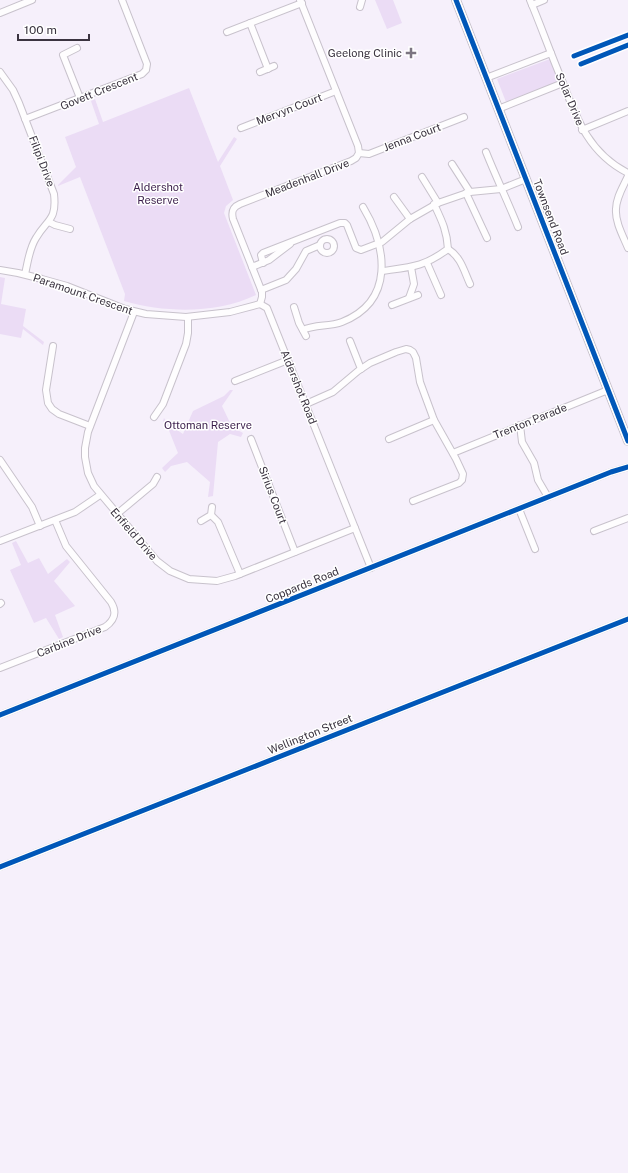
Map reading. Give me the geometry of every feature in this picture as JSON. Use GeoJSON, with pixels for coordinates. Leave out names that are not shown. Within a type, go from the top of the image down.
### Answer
{"type":"FeatureCollection","features":[{"type":"Feature","properties":{"kind":"main road","name":"Townsend Road"},"geometry":{"type":"LineString","coordinates":[[456,0],[628,441]]}},
{"type":"Feature","properties":{"kind":"street"},"geometry":{"type":"LineString","coordinates":[[0,13],[32,0]]}},
{"type":"Feature","properties":{"kind":"street","name":"Govett Crescent"},"geometry":{"type":"LineString","coordinates":[[25,120],[142,74],[146,70],[147,64],[122,0]]}},
{"type":"Feature","properties":{"kind":"street"},"geometry":{"type":"LineString","coordinates":[[360,7],[362,0]]}},
{"type":"Feature","properties":{"kind":"street"},"geometry":{"type":"LineString","coordinates":[[531,2],[544,0]]}},
{"type":"Feature","properties":{"kind":"street"},"geometry":{"type":"LineString","coordinates":[[227,32],[301,1]]}},
{"type":"Feature","properties":{"kind":"street","name":"Meadenhall Drive"},"geometry":{"type":"LineString","coordinates":[[252,267],[233,219],[233,209],[240,204],[351,161],[356,158],[359,153],[358,146],[301,1]]}},
{"type":"Feature","properties":{"kind":"street","name":"Solar Drive"},"geometry":{"type":"LineString","coordinates":[[531,2],[582,130],[596,149],[605,158],[628,175]]}},
{"type":"Feature","properties":{"kind":"street"},"geometry":{"type":"LineString","coordinates":[[250,23],[271,68],[260,72]]}},
{"type":"Feature","properties":{"kind":"street"},"geometry":{"type":"LineString","coordinates":[[77,48],[63,55],[80,98]]}},
{"type":"Feature","properties":{"kind":"street"},"geometry":{"type":"LineString","coordinates":[[486,78],[551,53]]}},
{"type":"Feature","properties":{"kind":"street","name":"Filipi Drive"},"geometry":{"type":"LineString","coordinates":[[0,72],[13,90],[54,194],[54,210],[49,222],[35,238],[25,274]]}},
{"type":"Feature","properties":{"kind":"street"},"geometry":{"type":"LineString","coordinates":[[498,109],[563,83]]}},
{"type":"Feature","properties":{"kind":"street","name":"Mervyn Court"},"geometry":{"type":"LineString","coordinates":[[241,128],[336,91]]}},
{"type":"Feature","properties":{"kind":"street"},"geometry":{"type":"LineString","coordinates":[[582,130],[628,112]]}},
{"type":"Feature","properties":{"kind":"street","name":"Jenna Court"},"geometry":{"type":"LineString","coordinates":[[359,153],[369,154],[464,116]]}},
{"type":"Feature","properties":{"kind":"street"},"geometry":{"type":"LineString","coordinates":[[486,152],[518,227]]}},
{"type":"Feature","properties":{"kind":"street"},"geometry":{"type":"LineString","coordinates":[[452,164],[468,192],[486,238]]}},
{"type":"Feature","properties":{"kind":"street"},"geometry":{"type":"LineString","coordinates":[[628,175],[619,196],[616,210],[618,222],[628,248]]}},
{"type":"Feature","properties":{"kind":"street"},"geometry":{"type":"LineString","coordinates":[[422,177],[436,204],[446,230],[448,249]]}},
{"type":"Feature","properties":{"kind":"street"},"geometry":{"type":"LineString","coordinates":[[260,304],[262,295],[261,290],[252,267],[263,263],[278,250],[292,242],[343,222],[348,227],[358,250],[367,248],[379,244],[410,219],[436,204],[468,192],[501,189],[526,179]]}},
{"type":"Feature","properties":{"kind":"street"},"geometry":{"type":"LineString","coordinates":[[394,197],[410,219]]}},
{"type":"Feature","properties":{"kind":"street"},"geometry":{"type":"LineString","coordinates":[[303,330],[313,326],[340,323],[360,312],[377,291],[382,271],[382,258],[373,227],[363,207]]}},
{"type":"Feature","properties":{"kind":"street"},"geometry":{"type":"LineString","coordinates":[[49,222],[70,229]]}},
{"type":"Feature","properties":{"kind":"street"},"geometry":{"type":"LineString","coordinates":[[261,290],[286,280],[296,269],[306,252],[320,245]]}},
{"type":"Feature","properties":{"kind":"street"},"geometry":{"type":"LineString","coordinates":[[382,271],[427,263],[448,249]]}},
{"type":"Feature","properties":{"kind":"street"},"geometry":{"type":"LineString","coordinates":[[448,249],[456,254],[462,264],[470,284]]}},
{"type":"Feature","properties":{"kind":"street"},"geometry":{"type":"LineString","coordinates":[[263,263],[261,257],[262,254],[278,250]]}},
{"type":"Feature","properties":{"kind":"street"},"geometry":{"type":"LineString","coordinates":[[427,263],[440,295]]}},
{"type":"Feature","properties":{"kind":"street"},"geometry":{"type":"LineString","coordinates":[[409,298],[414,284],[411,267]]}},
{"type":"Feature","properties":{"kind":"street","name":"Paramount Crescent"},"geometry":{"type":"LineString","coordinates":[[0,270],[25,274],[67,286],[134,312],[188,317],[230,312],[260,304]]}},
{"type":"Feature","properties":{"kind":"street"},"geometry":{"type":"LineString","coordinates":[[392,305],[418,295]]}},
{"type":"Feature","properties":{"kind":"street","name":"Aldershot Road"},"geometry":{"type":"LineString","coordinates":[[260,304],[265,306],[269,312],[371,568]]}},
{"type":"Feature","properties":{"kind":"street"},"geometry":{"type":"LineString","coordinates":[[294,307],[306,336]]}},
{"type":"Feature","properties":{"kind":"street","name":"Enfield Drive"},"geometry":{"type":"LineString","coordinates":[[134,312],[90,426],[86,439],[85,457],[91,480],[100,495],[157,561],[179,576],[198,580],[217,581],[240,574],[355,528]]}},
{"type":"Feature","properties":{"kind":"street"},"geometry":{"type":"LineString","coordinates":[[154,417],[163,404],[186,344],[188,317]]}},
{"type":"Feature","properties":{"kind":"street"},"geometry":{"type":"LineString","coordinates":[[350,341],[361,369]]}},
{"type":"Feature","properties":{"kind":"street"},"geometry":{"type":"LineString","coordinates":[[53,346],[46,390],[48,403],[52,409],[59,414],[90,426]]}},
{"type":"Feature","properties":{"kind":"street"},"geometry":{"type":"LineString","coordinates":[[306,404],[333,392],[361,369],[396,352],[406,349],[413,352],[416,358],[424,395],[434,420],[463,474],[462,480],[456,484],[413,501]]}},
{"type":"Feature","properties":{"kind":"street"},"geometry":{"type":"LineString","coordinates":[[235,381],[288,360]]}},
{"type":"Feature","properties":{"kind":"street","name":"Trenton Parade"},"geometry":{"type":"LineString","coordinates":[[453,453],[608,390]]}},
{"type":"Feature","properties":{"kind":"street"},"geometry":{"type":"LineString","coordinates":[[389,439],[434,420]]}},
{"type":"Feature","properties":{"kind":"street"},"geometry":{"type":"LineString","coordinates":[[520,425],[522,442],[534,463],[538,480],[548,497]]}},
{"type":"Feature","properties":{"kind":"street","name":"Sirius Court"},"geometry":{"type":"LineString","coordinates":[[251,439],[295,552]]}},
{"type":"Feature","properties":{"kind":"street"},"geometry":{"type":"LineString","coordinates":[[0,460],[32,507],[40,526]]}},
{"type":"Feature","properties":{"kind":"street","name":"Coppards Road"},"geometry":{"type":"LineString","coordinates":[[611,472],[628,463]]}},
{"type":"Feature","properties":{"kind":"street","name":"Coppards Road"},"geometry":{"type":"LineString","coordinates":[[0,715],[611,472],[628,467]]}},
{"type":"Feature","properties":{"kind":"street"},"geometry":{"type":"LineString","coordinates":[[117,514],[153,484],[157,477]]}},
{"type":"Feature","properties":{"kind":"street"},"geometry":{"type":"LineString","coordinates":[[0,541],[75,512],[100,495]]}},
{"type":"Feature","properties":{"kind":"street"},"geometry":{"type":"LineString","coordinates":[[211,515],[212,507]]}},
{"type":"Feature","properties":{"kind":"street"},"geometry":{"type":"LineString","coordinates":[[519,509],[534,549]]}},
{"type":"Feature","properties":{"kind":"street"},"geometry":{"type":"LineString","coordinates":[[201,521],[211,515]]}},
{"type":"Feature","properties":{"kind":"street"},"geometry":{"type":"LineString","coordinates":[[211,515],[218,522],[240,574]]}},
{"type":"Feature","properties":{"kind":"street"},"geometry":{"type":"LineString","coordinates":[[594,531],[628,518]]}},
{"type":"Feature","properties":{"kind":"street","name":"Carbine Drive"},"geometry":{"type":"LineString","coordinates":[[0,668],[105,627],[110,624],[115,616],[114,607],[111,602],[66,546],[55,520]]}},
{"type":"Feature","properties":{"kind":"street","name":"Wellington Street"},"geometry":{"type":"LineString","coordinates":[[0,868],[628,618]]}},
{"type":"Feature","properties":{"kind":"green space"},"geometry":{"type":"Polygon","coordinates":[[[375,0],[393,0],[402,23],[387,29],[375,0]]]}},
{"type":"Feature","properties":{"kind":"green space"},"geometry":{"type":"Polygon","coordinates":[[[550,59],[559,82],[506,102],[497,79],[550,59]]]}},
{"type":"Feature","properties":{"kind":"green space","name":"Aldershot Reserve"},"geometry":{"type":"Polygon","coordinates":[[[189,88],[218,162],[234,137],[237,139],[220,166],[233,200],[226,206],[224,213],[256,295],[224,306],[191,310],[157,308],[124,301],[125,294],[80,177],[58,186],[76,167],[65,137],[99,124],[91,101],[95,99],[103,122],[189,88]]]}},
{"type":"Feature","properties":{"kind":"green space"},"geometry":{"type":"Polygon","coordinates":[[[0,277],[5,278],[1,304],[26,309],[23,326],[44,342],[43,345],[23,329],[21,338],[0,334],[0,277]]]}},
{"type":"Feature","properties":{"kind":"green space","name":"Ottoman Reserve"},"geometry":{"type":"Polygon","coordinates":[[[230,390],[233,390],[222,406],[232,427],[243,433],[241,437],[230,434],[218,442],[213,496],[208,497],[210,482],[187,462],[171,466],[165,472],[162,468],[178,453],[168,428],[163,421],[164,418],[168,424],[183,434],[193,411],[224,396],[230,390]]]}},
{"type":"Feature","properties":{"kind":"green space"},"geometry":{"type":"Polygon","coordinates":[[[16,541],[28,563],[39,558],[48,574],[67,559],[70,562],[54,581],[75,606],[55,615],[63,637],[59,639],[46,618],[34,623],[10,570],[21,565],[12,543],[16,541]]]}},
{"type":"Feature","properties":{"kind":"cycle path"},"geometry":{"type":"LineString","coordinates":[[456,0],[628,441]]}},
{"type":"Feature","properties":{"kind":"cycle path"},"geometry":{"type":"LineString","coordinates":[[574,56],[628,35]]}},
{"type":"Feature","properties":{"kind":"cycle path"},"geometry":{"type":"LineString","coordinates":[[581,64],[628,45]]}},
{"type":"Feature","properties":{"kind":"cycle path"},"geometry":{"type":"LineString","coordinates":[[0,715],[611,472],[628,467]]}},
{"type":"Feature","properties":{"kind":"cycle path"},"geometry":{"type":"LineString","coordinates":[[0,867],[628,619]]}},
{"type":"Feature","properties":{"kind":"place","name":"Geelong Clinic"},"geometry":{"type":"Point","coordinates":[411,53]}}]}
